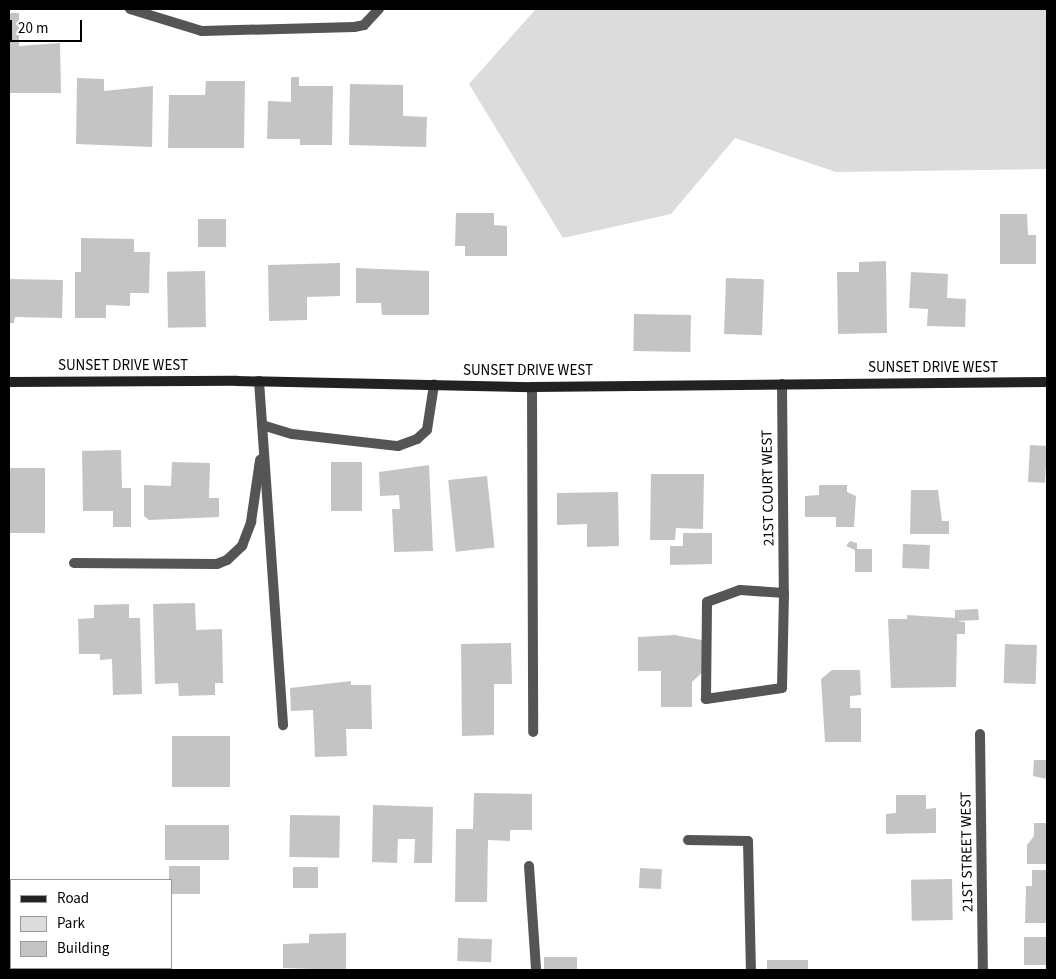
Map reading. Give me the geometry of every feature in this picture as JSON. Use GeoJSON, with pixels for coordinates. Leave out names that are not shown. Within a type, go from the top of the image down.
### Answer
{"type":"FeatureCollection","features":[{"type":"Feature","properties":{"kind":"street"},"geometry":{"type":"LineString","coordinates":[[130,9],[202,31],[354,27],[364,25],[378,9]]}},
{"type":"Feature","properties":{"kind":"street"},"geometry":{"type":"LineString","coordinates":[[259,381],[283,725]]}},
{"type":"Feature","properties":{"kind":"street","name":"SUNSET DRIVE WEST"},"geometry":{"type":"LineString","coordinates":[[9,382],[259,381],[532,387],[1047,382]]}},
{"type":"Feature","properties":{"kind":"street","name":"21ST COURT WEST"},"geometry":{"type":"LineString","coordinates":[[782,384],[784,593],[782,688],[706,699],[707,602],[740,590],[784,593]]}},
{"type":"Feature","properties":{"kind":"street"},"geometry":{"type":"LineString","coordinates":[[262,425],[292,434],[398,446],[417,439],[427,430],[434,385]]}},
{"type":"Feature","properties":{"kind":"street"},"geometry":{"type":"LineString","coordinates":[[532,387],[533,732]]}},
{"type":"Feature","properties":{"kind":"street"},"geometry":{"type":"LineString","coordinates":[[74,563],[217,564],[227,560],[242,546],[251,522],[263,440]]}},
{"type":"Feature","properties":{"kind":"street","name":"21ST STREET WEST"},"geometry":{"type":"LineString","coordinates":[[980,734],[983,970]]}},
{"type":"Feature","properties":{"kind":"street"},"geometry":{"type":"LineString","coordinates":[[688,840],[748,840],[751,970]]}},
{"type":"Feature","properties":{"kind":"street"},"geometry":{"type":"LineString","coordinates":[[530,866],[536,970]]}},
{"type":"Feature","properties":{"kind":"green space"},"geometry":{"type":"Polygon","coordinates":[[[536,9],[1047,9],[1047,169],[836,172],[735,138],[671,214],[563,238],[469,84],[536,9]]]}},
{"type":"Feature","properties":{"kind":"building"},"geometry":{"type":"Polygon","coordinates":[[[9,13],[19,13],[19,46],[60,43],[61,93],[9,93],[9,13]]]}},
{"type":"Feature","properties":{"kind":"building"},"geometry":{"type":"Polygon","coordinates":[[[291,77],[299,77],[299,86],[333,86],[332,145],[300,145],[300,139],[267,139],[268,101],[291,102],[291,77]]]}},
{"type":"Feature","properties":{"kind":"building"},"geometry":{"type":"Polygon","coordinates":[[[77,78],[104,79],[104,91],[153,86],[152,147],[76,144],[77,78]]]}},
{"type":"Feature","properties":{"kind":"building"},"geometry":{"type":"Polygon","coordinates":[[[206,81],[245,81],[244,148],[168,148],[169,95],[205,95],[206,81]]]}},
{"type":"Feature","properties":{"kind":"building"},"geometry":{"type":"Polygon","coordinates":[[[350,84],[403,85],[403,116],[427,117],[426,147],[349,145],[350,84]]]}},
{"type":"Feature","properties":{"kind":"building"},"geometry":{"type":"Polygon","coordinates":[[[456,213],[494,213],[494,225],[507,226],[507,256],[465,256],[465,246],[455,246],[456,213]]]}},
{"type":"Feature","properties":{"kind":"building"},"geometry":{"type":"Polygon","coordinates":[[[1000,214],[1027,214],[1028,235],[1036,235],[1036,264],[1000,264],[1000,214]]]}},
{"type":"Feature","properties":{"kind":"building"},"geometry":{"type":"Polygon","coordinates":[[[198,219],[226,219],[226,247],[198,247],[198,219]]]}},
{"type":"Feature","properties":{"kind":"building"},"geometry":{"type":"Polygon","coordinates":[[[81,238],[134,239],[134,252],[150,252],[149,293],[130,293],[130,306],[106,305],[106,318],[75,318],[75,272],[81,272],[81,238]]]}},
{"type":"Feature","properties":{"kind":"building"},"geometry":{"type":"Polygon","coordinates":[[[886,261],[887,333],[838,334],[837,272],[859,272],[859,262],[886,261]]]}},
{"type":"Feature","properties":{"kind":"building"},"geometry":{"type":"Polygon","coordinates":[[[340,263],[340,296],[307,297],[307,320],[269,321],[268,265],[340,263]]]}},
{"type":"Feature","properties":{"kind":"building"},"geometry":{"type":"Polygon","coordinates":[[[356,268],[429,271],[429,315],[382,315],[381,303],[356,303],[356,268]]]}},
{"type":"Feature","properties":{"kind":"building"},"geometry":{"type":"Polygon","coordinates":[[[205,271],[206,327],[168,328],[167,272],[205,271]]]}},
{"type":"Feature","properties":{"kind":"building"},"geometry":{"type":"Polygon","coordinates":[[[911,272],[948,274],[947,298],[966,299],[965,327],[927,326],[928,309],[909,308],[911,272]]]}},
{"type":"Feature","properties":{"kind":"building"},"geometry":{"type":"Polygon","coordinates":[[[726,278],[764,279],[762,335],[724,334],[726,278]]]}},
{"type":"Feature","properties":{"kind":"building"},"geometry":{"type":"Polygon","coordinates":[[[9,279],[63,280],[62,318],[15,317],[14,323],[9,323],[9,279]]]}},
{"type":"Feature","properties":{"kind":"building"},"geometry":{"type":"Polygon","coordinates":[[[634,314],[691,315],[690,352],[633,351],[634,314]]]}},
{"type":"Feature","properties":{"kind":"building"},"geometry":{"type":"Polygon","coordinates":[[[1030,445],[1047,446],[1045,483],[1028,482],[1030,445]]]}},
{"type":"Feature","properties":{"kind":"building"},"geometry":{"type":"Polygon","coordinates":[[[121,450],[122,488],[131,488],[131,527],[113,527],[113,511],[83,511],[82,451],[121,450]]]}},
{"type":"Feature","properties":{"kind":"building"},"geometry":{"type":"Polygon","coordinates":[[[172,462],[210,463],[209,498],[219,498],[219,517],[149,520],[144,516],[144,485],[171,486],[172,462]]]}},
{"type":"Feature","properties":{"kind":"building"},"geometry":{"type":"Polygon","coordinates":[[[331,462],[362,462],[362,511],[331,511],[331,462]]]}},
{"type":"Feature","properties":{"kind":"building"},"geometry":{"type":"Polygon","coordinates":[[[429,465],[433,551],[394,552],[392,509],[400,509],[399,495],[380,496],[379,472],[429,465]]]}},
{"type":"Feature","properties":{"kind":"building"},"geometry":{"type":"Polygon","coordinates":[[[9,468],[45,468],[45,533],[9,533],[9,468]]]}},
{"type":"Feature","properties":{"kind":"building"},"geometry":{"type":"Polygon","coordinates":[[[651,474],[704,474],[703,529],[676,528],[675,540],[650,540],[651,474]]]}},
{"type":"Feature","properties":{"kind":"building"},"geometry":{"type":"Polygon","coordinates":[[[487,476],[495,548],[456,552],[448,480],[487,476]]]}},
{"type":"Feature","properties":{"kind":"building"},"geometry":{"type":"Polygon","coordinates":[[[819,485],[847,485],[847,492],[856,496],[854,527],[836,527],[836,517],[805,517],[805,496],[819,495],[819,485]]]}},
{"type":"Feature","properties":{"kind":"building"},"geometry":{"type":"Polygon","coordinates":[[[911,490],[938,490],[942,521],[949,521],[949,534],[910,534],[911,490]]]}},
{"type":"Feature","properties":{"kind":"building"},"geometry":{"type":"Polygon","coordinates":[[[618,492],[619,546],[587,547],[587,524],[557,525],[557,493],[618,492]]]}},
{"type":"Feature","properties":{"kind":"building"},"geometry":{"type":"Polygon","coordinates":[[[683,533],[712,533],[712,564],[670,565],[670,546],[683,546],[683,533]]]}},
{"type":"Feature","properties":{"kind":"building"},"geometry":{"type":"Polygon","coordinates":[[[850,541],[857,543],[857,549],[872,549],[872,572],[855,572],[855,550],[846,546],[850,541]]]}},
{"type":"Feature","properties":{"kind":"building"},"geometry":{"type":"Polygon","coordinates":[[[903,544],[930,545],[929,569],[902,568],[903,544]]]}},
{"type":"Feature","properties":{"kind":"building"},"geometry":{"type":"Polygon","coordinates":[[[195,603],[196,630],[222,629],[223,683],[215,683],[215,695],[179,696],[178,683],[155,684],[153,604],[195,603]]]}},
{"type":"Feature","properties":{"kind":"building"},"geometry":{"type":"Polygon","coordinates":[[[129,604],[129,618],[140,618],[142,694],[113,695],[112,659],[100,660],[100,654],[79,654],[78,619],[94,618],[94,605],[129,604]]]}},
{"type":"Feature","properties":{"kind":"building"},"geometry":{"type":"Polygon","coordinates":[[[978,609],[979,620],[957,621],[965,622],[965,634],[957,634],[956,687],[891,688],[888,619],[907,619],[907,615],[955,618],[955,610],[978,609]]]}},
{"type":"Feature","properties":{"kind":"building"},"geometry":{"type":"Polygon","coordinates":[[[675,635],[702,640],[706,669],[692,682],[692,707],[661,707],[661,671],[638,671],[638,637],[675,635]]]}},
{"type":"Feature","properties":{"kind":"building"},"geometry":{"type":"Polygon","coordinates":[[[511,643],[512,684],[494,684],[494,735],[462,736],[461,644],[511,643]]]}},
{"type":"Feature","properties":{"kind":"building"},"geometry":{"type":"Polygon","coordinates":[[[1005,644],[1037,645],[1036,684],[1004,683],[1005,644]]]}},
{"type":"Feature","properties":{"kind":"building"},"geometry":{"type":"Polygon","coordinates":[[[832,670],[860,670],[861,695],[850,696],[850,708],[861,708],[861,742],[825,742],[821,679],[832,670]]]}},
{"type":"Feature","properties":{"kind":"building"},"geometry":{"type":"Polygon","coordinates":[[[351,681],[351,685],[371,685],[372,729],[346,729],[347,756],[315,757],[313,710],[291,711],[290,688],[351,681]]]}},
{"type":"Feature","properties":{"kind":"building"},"geometry":{"type":"Polygon","coordinates":[[[172,736],[230,736],[230,787],[172,787],[172,736]]]}},
{"type":"Feature","properties":{"kind":"building"},"geometry":{"type":"Polygon","coordinates":[[[1034,760],[1047,760],[1047,779],[1033,776],[1034,760]]]}},
{"type":"Feature","properties":{"kind":"building"},"geometry":{"type":"Polygon","coordinates":[[[474,793],[532,794],[532,830],[510,830],[510,841],[488,840],[487,902],[455,902],[456,829],[473,829],[474,793]]]}},
{"type":"Feature","properties":{"kind":"building"},"geometry":{"type":"Polygon","coordinates":[[[896,795],[926,795],[926,809],[936,808],[936,833],[886,834],[886,814],[896,813],[896,795]]]}},
{"type":"Feature","properties":{"kind":"building"},"geometry":{"type":"Polygon","coordinates":[[[373,805],[433,807],[432,863],[414,863],[415,839],[398,839],[397,863],[372,862],[373,805]]]}},
{"type":"Feature","properties":{"kind":"building"},"geometry":{"type":"Polygon","coordinates":[[[290,815],[340,816],[339,858],[289,857],[290,815]]]}},
{"type":"Feature","properties":{"kind":"building"},"geometry":{"type":"Polygon","coordinates":[[[1034,823],[1047,823],[1047,864],[1027,864],[1027,845],[1034,836],[1034,823]]]}},
{"type":"Feature","properties":{"kind":"building"},"geometry":{"type":"Polygon","coordinates":[[[165,825],[229,825],[229,860],[165,860],[165,825]]]}},
{"type":"Feature","properties":{"kind":"building"},"geometry":{"type":"Polygon","coordinates":[[[169,866],[200,866],[200,894],[172,894],[172,879],[169,879],[169,866]]]}},
{"type":"Feature","properties":{"kind":"building"},"geometry":{"type":"Polygon","coordinates":[[[293,867],[318,867],[318,888],[293,888],[293,867]]]}},
{"type":"Feature","properties":{"kind":"building"},"geometry":{"type":"Polygon","coordinates":[[[640,868],[662,869],[661,889],[639,888],[640,868]]]}},
{"type":"Feature","properties":{"kind":"building"},"geometry":{"type":"Polygon","coordinates":[[[1032,870],[1047,870],[1047,923],[1025,923],[1026,886],[1032,886],[1032,870]]]}},
{"type":"Feature","properties":{"kind":"building"},"geometry":{"type":"Polygon","coordinates":[[[952,879],[953,920],[912,921],[911,880],[952,879]]]}},
{"type":"Feature","properties":{"kind":"building"},"geometry":{"type":"Polygon","coordinates":[[[346,933],[346,970],[283,968],[283,944],[309,943],[309,934],[346,933]]]}},
{"type":"Feature","properties":{"kind":"building"},"geometry":{"type":"Polygon","coordinates":[[[1024,937],[1047,937],[1047,965],[1024,965],[1024,937]]]}},
{"type":"Feature","properties":{"kind":"building"},"geometry":{"type":"Polygon","coordinates":[[[458,938],[492,939],[491,962],[457,961],[458,938]]]}},
{"type":"Feature","properties":{"kind":"building"},"geometry":{"type":"Polygon","coordinates":[[[544,957],[577,957],[577,970],[544,970],[544,957]]]}},
{"type":"Feature","properties":{"kind":"building"},"geometry":{"type":"Polygon","coordinates":[[[767,960],[808,960],[808,970],[767,970],[767,960]]]}}]}
